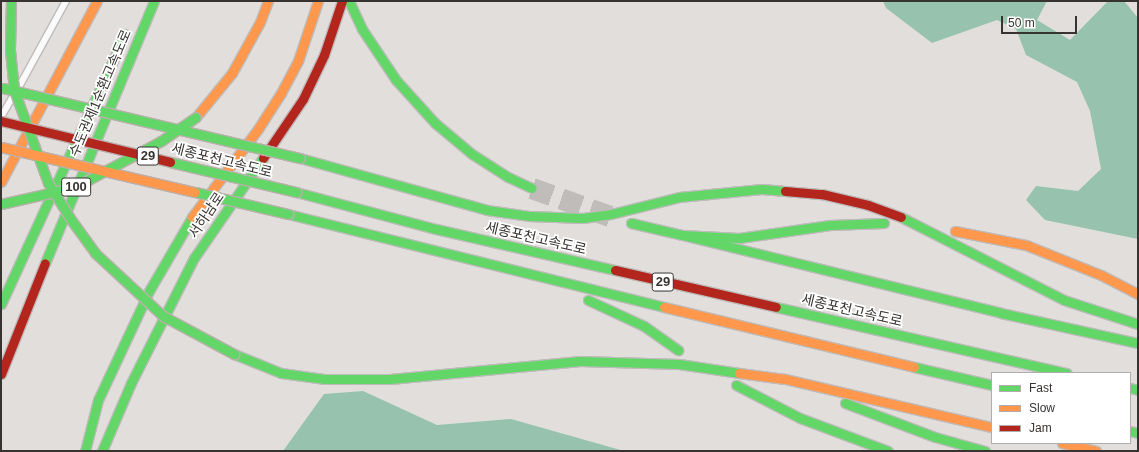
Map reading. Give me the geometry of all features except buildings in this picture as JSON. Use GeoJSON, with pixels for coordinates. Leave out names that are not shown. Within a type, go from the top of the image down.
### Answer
{"type":"FeatureCollection","features":[{"type":"Feature","properties":{"kind":"main road"},"geometry":{"type":"LineString","coordinates":[[11,1],[10,50],[14,90],[32,144],[48,183],[72,221],[95,253],[163,316],[234,354],[281,373],[324,379],[390,379],[580,361],[679,364],[785,379],[991,427]]}},
{"type":"Feature","properties":{"kind":"main road"},"geometry":{"type":"LineString","coordinates":[[1,182],[97,1]]}},
{"type":"Feature","properties":{"kind":"main road","name":"수도권제1순환고속도로"},"geometry":{"type":"LineString","coordinates":[[1,374],[26,308],[154,1]]}},
{"type":"Feature","properties":{"kind":"main road"},"geometry":{"type":"LineString","coordinates":[[1,204],[75,187],[161,141],[196,117],[232,73],[260,22],[268,1]]}},
{"type":"Feature","properties":{"kind":"main road","name":"서하남로"},"geometry":{"type":"LineString","coordinates":[[86,451],[98,400],[148,291],[190,220],[258,129],[281,93],[298,61],[318,1]]}},
{"type":"Feature","properties":{"kind":"main road","name":"서하남로"},"geometry":{"type":"LineString","coordinates":[[102,451],[131,383],[194,258],[303,99],[324,55],[342,1]]}},
{"type":"Feature","properties":{"kind":"main road"},"geometry":{"type":"LineString","coordinates":[[349,1],[362,29],[396,80],[435,123],[472,154],[508,177],[532,188]]}},
{"type":"Feature","properties":{"kind":"main road","name":"수도권제1순환고속도로"},"geometry":{"type":"LineString","coordinates":[[1,304],[48,198],[131,22]]}},
{"type":"Feature","properties":{"kind":"main road"},"geometry":{"type":"LineString","coordinates":[[1,88],[300,158],[487,210],[529,216],[590,217],[679,198],[749,190],[822,194],[868,205],[913,221],[1034,286],[1064,300],[1138,324]]}},
{"type":"Feature","properties":{"kind":"main road","name":"세종포천고속도로"},"geometry":{"type":"LineString","coordinates":[[1,121],[296,192],[467,236],[1063,372]]}},
{"type":"Feature","properties":{"kind":"main road","name":"29"},"geometry":{"type":"LineString","coordinates":[[1,147],[288,214],[526,274],[991,385]]}},
{"type":"Feature","properties":{"kind":"main road"},"geometry":{"type":"LineString","coordinates":[[631,223],[1002,313],[1138,343]]}},
{"type":"Feature","properties":{"kind":"main road"},"geometry":{"type":"LineString","coordinates":[[682,235],[739,238],[830,225],[884,223]]}},
{"type":"Feature","properties":{"kind":"main road"},"geometry":{"type":"LineString","coordinates":[[955,231],[1026,245],[1101,275],[1138,294]]}},
{"type":"Feature","properties":{"kind":"main road"},"geometry":{"type":"LineString","coordinates":[[526,274],[608,308],[644,326],[678,350]]}},
{"type":"Feature","properties":{"kind":"main road"},"geometry":{"type":"LineString","coordinates":[[896,363],[991,392]]}},
{"type":"Feature","properties":{"kind":"main road"},"geometry":{"type":"LineString","coordinates":[[785,379],[882,419],[985,451]]}},
{"type":"Feature","properties":{"kind":"main road"},"geometry":{"type":"LineString","coordinates":[[736,385],[800,418],[888,451]]}},
{"type":"Feature","properties":{"kind":"main road"},"geometry":{"type":"LineString","coordinates":[[1066,444],[1096,451]]}},
{"type":"Feature","properties":{"kind":"lane"},"geometry":{"type":"LineString","coordinates":[[1,117],[66,1]]}},
{"type":"Feature","properties":{"kind":"green space"},"geometry":{"type":"Polygon","coordinates":[[[883,1],[1047,1],[1037,20],[1070,40],[1108,1],[1124,1],[1138,18],[1138,239],[1045,220],[1026,200],[1036,186],[1078,191],[1101,169],[1090,111],[1077,82],[1026,55],[1016,29],[997,20],[932,43],[886,8],[883,1]]]}},
{"type":"Feature","properties":{"kind":"green space"},"geometry":{"type":"Polygon","coordinates":[[[363,391],[437,425],[511,419],[624,451],[283,451],[324,394],[363,391]]]}},
{"type":"Feature","properties":{"kind":"tunnel"},"geometry":{"type":"LineString","coordinates":[[532,188],[613,217]]}},
{"type":"Feature","properties":{"kind":"traffic: fast"},"geometry":{"type":"LineString","coordinates":[[11,1],[10,50],[14,90],[48,183],[72,221],[95,253],[163,316],[234,354]]}},
{"type":"Feature","properties":{"kind":"traffic: fast"},"geometry":{"type":"LineString","coordinates":[[45,263],[154,1]]}},
{"type":"Feature","properties":{"kind":"traffic: fast"},"geometry":{"type":"LineString","coordinates":[[349,1],[362,29],[396,80],[435,123],[472,154],[508,177],[532,188]]}},
{"type":"Feature","properties":{"kind":"traffic: fast"},"geometry":{"type":"LineString","coordinates":[[1,304],[125,34]]}},
{"type":"Feature","properties":{"kind":"traffic: fast"},"geometry":{"type":"LineString","coordinates":[[3,88],[300,158]]}},
{"type":"Feature","properties":{"kind":"traffic: fast"},"geometry":{"type":"LineString","coordinates":[[1,204],[75,187],[161,141],[196,117]]}},
{"type":"Feature","properties":{"kind":"traffic: fast"},"geometry":{"type":"LineString","coordinates":[[102,451],[131,383],[194,258],[263,158]]}},
{"type":"Feature","properties":{"kind":"traffic: fast"},"geometry":{"type":"LineString","coordinates":[[300,158],[487,210],[529,216],[583,218],[611,214],[679,197],[762,189],[785,191]]}},
{"type":"Feature","properties":{"kind":"traffic: fast"},"geometry":{"type":"LineString","coordinates":[[170,162],[296,192]]}},
{"type":"Feature","properties":{"kind":"traffic: fast"},"geometry":{"type":"LineString","coordinates":[[195,192],[288,214]]}},
{"type":"Feature","properties":{"kind":"traffic: fast"},"geometry":{"type":"LineString","coordinates":[[296,192],[436,229],[615,270]]}},
{"type":"Feature","properties":{"kind":"traffic: fast"},"geometry":{"type":"LineString","coordinates":[[288,214],[664,307]]}},
{"type":"Feature","properties":{"kind":"traffic: fast"},"geometry":{"type":"LineString","coordinates":[[85,451],[98,400],[149,291],[192,217]]}},
{"type":"Feature","properties":{"kind":"traffic: fast"},"geometry":{"type":"LineString","coordinates":[[901,217],[1064,300],[1138,324]]}},
{"type":"Feature","properties":{"kind":"traffic: fast"},"geometry":{"type":"LineString","coordinates":[[631,223],[682,235],[739,238],[830,225],[884,223]]}},
{"type":"Feature","properties":{"kind":"traffic: fast"},"geometry":{"type":"LineString","coordinates":[[682,235],[1001,313],[1138,343]]}},
{"type":"Feature","properties":{"kind":"traffic: fast"},"geometry":{"type":"LineString","coordinates":[[588,300],[644,326],[678,350]]}},
{"type":"Feature","properties":{"kind":"traffic: fast"},"geometry":{"type":"LineString","coordinates":[[776,307],[1063,372]]}},
{"type":"Feature","properties":{"kind":"traffic: fast"},"geometry":{"type":"LineString","coordinates":[[234,354],[281,373],[324,379],[390,379],[580,361],[679,364],[739,373]]}},
{"type":"Feature","properties":{"kind":"traffic: fast"},"geometry":{"type":"LineString","coordinates":[[914,367],[991,385]]}},
{"type":"Feature","properties":{"kind":"traffic: fast"},"geometry":{"type":"LineString","coordinates":[[736,385],[800,418],[888,451]]}},
{"type":"Feature","properties":{"kind":"traffic: fast"},"geometry":{"type":"LineString","coordinates":[[1131,388],[1138,390]]}},
{"type":"Feature","properties":{"kind":"traffic: fast"},"geometry":{"type":"LineString","coordinates":[[845,403],[935,437],[985,451]]}},
{"type":"Feature","properties":{"kind":"traffic: fast"},"geometry":{"type":"LineString","coordinates":[[1131,431],[1138,433]]}},
{"type":"Feature","properties":{"kind":"traffic: slow"},"geometry":{"type":"LineString","coordinates":[[1,182],[97,1]]}},
{"type":"Feature","properties":{"kind":"traffic: slow"},"geometry":{"type":"LineString","coordinates":[[196,117],[232,73],[260,22],[268,1]]}},
{"type":"Feature","properties":{"kind":"traffic: slow"},"geometry":{"type":"LineString","coordinates":[[192,217],[258,129],[281,93],[298,61],[318,1]]}},
{"type":"Feature","properties":{"kind":"traffic: slow"},"geometry":{"type":"LineString","coordinates":[[1,147],[195,192]]}},
{"type":"Feature","properties":{"kind":"traffic: slow"},"geometry":{"type":"LineString","coordinates":[[955,231],[1026,245],[1101,275],[1138,294]]}},
{"type":"Feature","properties":{"kind":"traffic: slow"},"geometry":{"type":"LineString","coordinates":[[664,307],[914,367]]}},
{"type":"Feature","properties":{"kind":"traffic: slow"},"geometry":{"type":"LineString","coordinates":[[739,373],[785,379],[991,427]]}},
{"type":"Feature","properties":{"kind":"traffic: slow"},"geometry":{"type":"LineString","coordinates":[[1066,444],[1096,451]]}},
{"type":"Feature","properties":{"kind":"traffic: jam"},"geometry":{"type":"LineString","coordinates":[[263,158],[303,99],[324,55],[342,1]]}},
{"type":"Feature","properties":{"kind":"traffic: jam"},"geometry":{"type":"LineString","coordinates":[[1,121],[170,162]]}},
{"type":"Feature","properties":{"kind":"traffic: jam"},"geometry":{"type":"LineString","coordinates":[[785,191],[822,194],[868,205],[901,217]]}},
{"type":"Feature","properties":{"kind":"traffic: jam"},"geometry":{"type":"LineString","coordinates":[[1,374],[45,263]]}},
{"type":"Feature","properties":{"kind":"traffic: jam"},"geometry":{"type":"LineString","coordinates":[[615,270],[776,307]]}}]}
